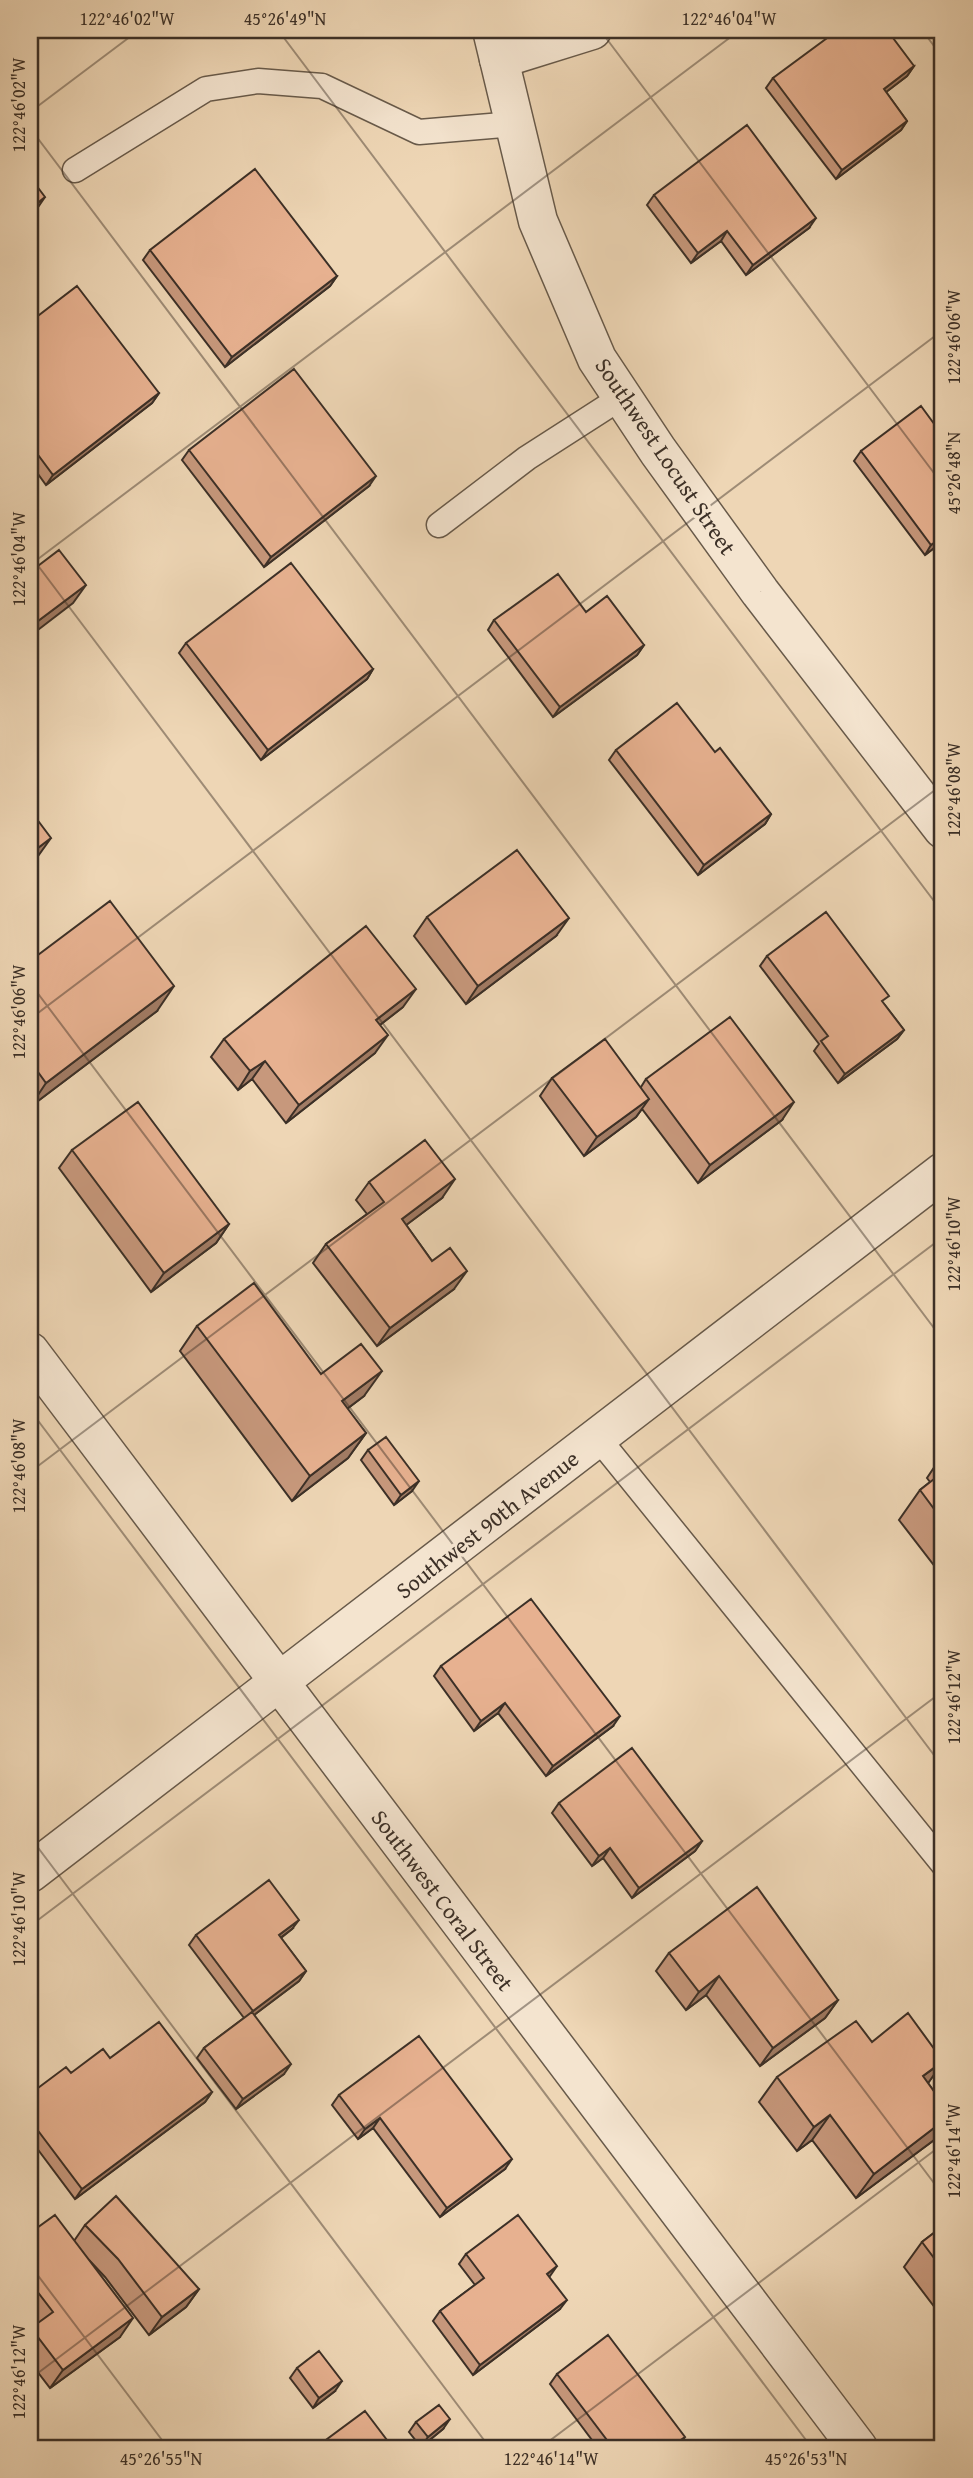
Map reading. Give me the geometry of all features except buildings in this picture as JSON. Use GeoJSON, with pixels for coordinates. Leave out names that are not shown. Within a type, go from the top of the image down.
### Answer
{"type":"FeatureCollection","features":[{"type":"Feature","properties":{"kind":"street"},"geometry":{"type":"LineString","coordinates":[[496,44],[592,30]]}},
{"type":"Feature","properties":{"kind":"street","name":"Southwest Locust Street"},"geometry":{"type":"LineString","coordinates":[[496,44],[538,221],[597,359],[760,592],[943,829]]}},
{"type":"Feature","properties":{"kind":"street","name":"Southwest 90th Avenue"},"geometry":{"type":"LineString","coordinates":[[30,1873],[280,1684],[943,1172]]}},
{"type":"Feature","properties":{"kind":"street","name":"Southwest Coral Street"},"geometry":{"type":"LineString","coordinates":[[30,1352],[858,2448]]}},
{"type":"Feature","properties":{"kind":"lane"},"geometry":{"type":"LineString","coordinates":[[75,170],[206,89],[258,81],[322,86],[419,132],[514,124]]}},
{"type":"Feature","properties":{"kind":"lane"},"geometry":{"type":"LineString","coordinates":[[439,525],[527,458],[622,397]]}},
{"type":"Feature","properties":{"kind":"lane"},"geometry":{"type":"LineString","coordinates":[[598,1438],[943,1864]]}}]}
